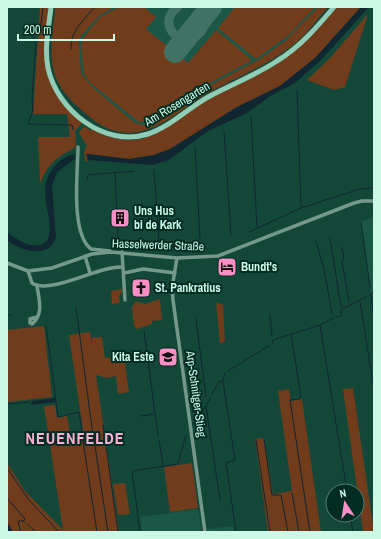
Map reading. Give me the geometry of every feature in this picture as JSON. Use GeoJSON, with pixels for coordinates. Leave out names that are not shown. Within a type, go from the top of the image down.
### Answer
{"type":"FeatureCollection","features":[{"type":"Feature","properties":{"kind":"main road","name":"Am Rosengarten"},"geometry":{"type":"LineString","coordinates":[[50,7],[47,62],[52,82],[59,95],[76,114],[99,130],[115,136],[131,137],[154,132],[208,97],[278,61],[306,39],[334,7]]}},
{"type":"Feature","properties":{"kind":"street"},"geometry":{"type":"LineString","coordinates":[[78,147],[78,167],[75,192],[82,236],[91,249],[107,250],[111,252]]}},
{"type":"Feature","properties":{"kind":"street","name":"Hasselwerder Straße"},"geometry":{"type":"LineString","coordinates":[[7,264],[28,271],[52,268],[85,256],[111,252],[177,258],[218,256],[354,203],[374,201]]}},
{"type":"Feature","properties":{"kind":"street"},"geometry":{"type":"LineString","coordinates":[[122,252],[125,300]]}},
{"type":"Feature","properties":{"kind":"street"},"geometry":{"type":"LineString","coordinates":[[85,256],[90,273]]}},
{"type":"Feature","properties":{"kind":"street","name":"Arp-Schnitger-Stieg"},"geometry":{"type":"LineString","coordinates":[[177,258],[173,300],[205,532]]}},
{"type":"Feature","properties":{"kind":"street"},"geometry":{"type":"LineString","coordinates":[[37,286],[69,281],[105,268],[122,267]]}},
{"type":"Feature","properties":{"kind":"street"},"geometry":{"type":"LineString","coordinates":[[124,273],[143,269],[175,273]]}},
{"type":"Feature","properties":{"kind":"street"},"geometry":{"type":"LineString","coordinates":[[28,271],[30,280],[37,286],[40,309],[37,317]]}},
{"type":"Feature","properties":{"kind":"shaded area"},"geometry":{"type":"Polygon","coordinates":[[[40,7],[49,7],[46,57],[52,83],[58,96],[82,123],[75,131],[76,147],[54,161],[46,171],[40,184],[38,137],[70,137],[67,114],[33,114],[40,7]]]}},
{"type":"Feature","properties":{"kind":"shaded area"},"geometry":{"type":"Polygon","coordinates":[[[55,7],[114,7],[99,16],[81,36],[79,43],[81,73],[91,86],[135,123],[143,125],[149,124],[199,91],[260,59],[285,41],[318,7],[328,7],[298,41],[277,56],[201,97],[163,123],[146,130],[129,133],[106,128],[99,124],[74,103],[61,88],[55,75],[52,60],[55,7]]]}},
{"type":"Feature","properties":{"kind":"shaded area"},"geometry":{"type":"Polygon","coordinates":[[[109,7],[320,7],[285,44],[156,123],[137,127],[82,81],[77,40],[99,12],[109,7]]]}},
{"type":"Feature","properties":{"kind":"shaded area"},"geometry":{"type":"Polygon","coordinates":[[[119,7],[144,7],[156,17],[146,29],[188,63],[216,30],[251,59],[251,61],[198,89],[148,121],[139,122],[90,83],[84,74],[81,47],[82,39],[100,17],[119,7]]]}},
{"type":"Feature","properties":{"kind":"shaded area"},"geometry":{"type":"Polygon","coordinates":[[[235,7],[315,7],[289,35],[256,59],[218,28],[235,7]]]}},
{"type":"Feature","properties":{"kind":"shaded area"},"geometry":{"type":"Polygon","coordinates":[[[337,7],[361,7],[315,58],[280,86],[237,107],[170,149],[154,155],[129,159],[86,154],[88,162],[85,161],[84,152],[87,146],[79,133],[84,126],[91,131],[92,129],[104,135],[122,140],[141,139],[156,134],[204,102],[262,72],[290,55],[307,40],[337,7]]]}},
{"type":"Feature","properties":{"kind":"shaded area"},"geometry":{"type":"Polygon","coordinates":[[[368,14],[345,87],[334,90],[307,80],[330,58],[368,14]]]}},
{"type":"Feature","properties":{"kind":"shaded area"},"geometry":{"type":"Polygon","coordinates":[[[374,218],[374,291],[369,294],[371,289],[360,221],[374,218]]]}},
{"type":"Feature","properties":{"kind":"shaded area"},"geometry":{"type":"Polygon","coordinates":[[[123,289],[119,297],[120,303],[112,304],[111,291],[123,289]]]}},
{"type":"Feature","properties":{"kind":"shaded area"},"geometry":{"type":"Polygon","coordinates":[[[160,299],[162,320],[152,321],[152,324],[137,329],[134,326],[132,307],[136,301],[145,304],[160,299]]]}},
{"type":"Feature","properties":{"kind":"shaded area"},"geometry":{"type":"Polygon","coordinates":[[[216,303],[223,304],[225,341],[220,344],[216,303]]]}},
{"type":"Feature","properties":{"kind":"shaded area"},"geometry":{"type":"Polygon","coordinates":[[[44,326],[52,397],[7,402],[7,330],[44,326]]]}},
{"type":"Feature","properties":{"kind":"shaded area"},"geometry":{"type":"Polygon","coordinates":[[[90,332],[92,347],[92,338],[102,337],[105,358],[124,356],[129,392],[118,394],[116,376],[107,378],[96,375],[119,532],[7,532],[7,463],[25,491],[63,530],[44,406],[55,405],[57,418],[67,416],[71,439],[84,437],[69,335],[90,332]]]}},
{"type":"Feature","properties":{"kind":"shaded area","name":"Kita Este"},"geometry":{"type":"Polygon","coordinates":[[[176,351],[178,360],[160,362],[159,354],[176,351]]]}},
{"type":"Feature","properties":{"kind":"shaded area"},"geometry":{"type":"Polygon","coordinates":[[[353,388],[374,532],[363,532],[362,523],[365,523],[365,483],[356,483],[343,389],[353,388]]]}},
{"type":"Feature","properties":{"kind":"shaded area"},"geometry":{"type":"Polygon","coordinates":[[[289,389],[291,401],[302,399],[321,532],[268,532],[255,439],[264,438],[273,494],[292,491],[278,391],[289,389]]]}},
{"type":"Feature","properties":{"kind":"shaded area"},"geometry":{"type":"Polygon","coordinates":[[[192,463],[198,508],[170,512],[164,467],[192,463]]]}},
{"type":"Feature","properties":{"kind":"shaded area"},"geometry":{"type":"Polygon","coordinates":[[[125,483],[130,514],[118,515],[113,484],[125,483]]]}},
{"type":"Feature","properties":{"kind":"shaded area"},"geometry":{"type":"Polygon","coordinates":[[[198,509],[202,532],[142,532],[140,517],[198,509]]]}},
{"type":"Feature","properties":{"kind":"shaded area"},"geometry":{"type":"Polygon","coordinates":[[[233,526],[234,532],[208,532],[208,529],[233,526]]]}},
{"type":"Feature","properties":{"kind":"water"},"geometry":{"type":"Polygon","coordinates":[[[361,7],[369,7],[322,59],[295,83],[272,95],[247,113],[208,131],[169,160],[152,165],[88,160],[88,156],[86,154],[129,159],[154,155],[170,149],[237,107],[280,86],[315,58],[361,7]]]}},
{"type":"Feature","properties":{"kind":"water"},"geometry":{"type":"Polygon","coordinates":[[[74,154],[75,159],[57,172],[52,186],[56,237],[53,244],[48,249],[34,251],[19,247],[7,240],[7,232],[26,244],[36,245],[47,241],[49,225],[45,187],[48,177],[57,163],[65,157],[74,154]]]}},
{"type":"Feature","properties":{"kind":"water"},"geometry":{"type":"Polygon","coordinates":[[[55,398],[56,402],[31,405],[32,401],[55,398]]]}},
{"type":"Feature","properties":{"kind":"waterway"},"geometry":{"type":"LineString","coordinates":[[43,7],[40,32],[33,30],[32,33],[36,45],[32,97],[33,111],[28,124],[72,125],[73,130]]}},
{"type":"Feature","properties":{"kind":"waterway"},"geometry":{"type":"LineString","coordinates":[[71,49],[71,43],[75,31],[95,7]]}},
{"type":"Feature","properties":{"kind":"waterway"},"geometry":{"type":"LineString","coordinates":[[297,90],[301,207]]}},
{"type":"Feature","properties":{"kind":"waterway"},"geometry":{"type":"LineString","coordinates":[[251,117],[257,227]]}},
{"type":"Feature","properties":{"kind":"waterway"},"geometry":{"type":"LineString","coordinates":[[224,131],[231,236]]}},
{"type":"Feature","properties":{"kind":"waterway"},"geometry":{"type":"LineString","coordinates":[[195,147],[200,240]]}},
{"type":"Feature","properties":{"kind":"waterway"},"geometry":{"type":"LineString","coordinates":[[154,170],[159,240]]}},
{"type":"Feature","properties":{"kind":"waterway"},"geometry":{"type":"LineString","coordinates":[[87,180],[88,175],[134,171]]}},
{"type":"Feature","properties":{"kind":"waterway"},"geometry":{"type":"LineString","coordinates":[[115,173],[118,239]]}},
{"type":"Feature","properties":{"kind":"waterway"},"geometry":{"type":"LineString","coordinates":[[249,232],[301,208],[360,189],[374,188]]}},
{"type":"Feature","properties":{"kind":"waterway"},"geometry":{"type":"LineString","coordinates":[[361,222],[370,287]]}},
{"type":"Feature","properties":{"kind":"waterway"},"geometry":{"type":"LineString","coordinates":[[330,238],[341,307]]}},
{"type":"Feature","properties":{"kind":"waterway"},"geometry":{"type":"LineString","coordinates":[[316,241],[324,269],[332,314]]}},
{"type":"Feature","properties":{"kind":"waterway"},"geometry":{"type":"LineString","coordinates":[[342,247],[344,259],[342,261],[349,302]]}},
{"type":"Feature","properties":{"kind":"waterway"},"geometry":{"type":"LineString","coordinates":[[370,296],[374,290]]}},
{"type":"Feature","properties":{"kind":"waterway"},"geometry":{"type":"LineString","coordinates":[[371,296],[374,321]]}},
{"type":"Feature","properties":{"kind":"waterway"},"geometry":{"type":"LineString","coordinates":[[336,317],[341,316],[341,310],[366,297]]}},
{"type":"Feature","properties":{"kind":"waterway"},"geometry":{"type":"LineString","coordinates":[[360,301],[374,390]]}},
{"type":"Feature","properties":{"kind":"waterway"},"geometry":{"type":"LineString","coordinates":[[76,307],[93,436]]}},
{"type":"Feature","properties":{"kind":"waterway"},"geometry":{"type":"LineString","coordinates":[[270,315],[272,336]]}},
{"type":"Feature","properties":{"kind":"waterway"},"geometry":{"type":"LineString","coordinates":[[272,344],[273,340],[320,325],[333,318]]}},
{"type":"Feature","properties":{"kind":"waterway"},"geometry":{"type":"LineString","coordinates":[[196,319],[206,397]]}},
{"type":"Feature","properties":{"kind":"waterway"},"geometry":{"type":"LineString","coordinates":[[320,325],[346,483]]}},
{"type":"Feature","properties":{"kind":"waterway"},"geometry":{"type":"LineString","coordinates":[[46,326],[58,417],[79,412],[83,437]]}},
{"type":"Feature","properties":{"kind":"waterway"},"geometry":{"type":"LineString","coordinates":[[144,331],[158,436]]}},
{"type":"Feature","properties":{"kind":"waterway"},"geometry":{"type":"LineString","coordinates":[[291,334],[301,397],[299,399],[290,400],[310,532]]}},
{"type":"Feature","properties":{"kind":"waterway"},"geometry":{"type":"LineString","coordinates":[[228,371],[270,345]]}},
{"type":"Feature","properties":{"kind":"waterway"},"geometry":{"type":"LineString","coordinates":[[225,373],[223,381],[235,460],[226,463],[236,532]]}},
{"type":"Feature","properties":{"kind":"waterway"},"geometry":{"type":"LineString","coordinates":[[212,394],[219,382],[222,381]]}},
{"type":"Feature","properties":{"kind":"waterway"},"geometry":{"type":"LineString","coordinates":[[192,424],[198,421],[198,416],[203,411],[211,397]]}},
{"type":"Feature","properties":{"kind":"waterway"},"geometry":{"type":"LineString","coordinates":[[7,404],[30,402]]}},
{"type":"Feature","properties":{"kind":"waterway"},"geometry":{"type":"LineString","coordinates":[[206,406],[220,500]]}},
{"type":"Feature","properties":{"kind":"waterway"},"geometry":{"type":"LineString","coordinates":[[141,416],[154,414]]}},
{"type":"Feature","properties":{"kind":"waterway"},"geometry":{"type":"LineString","coordinates":[[103,425],[118,532]]}},
{"type":"Feature","properties":{"kind":"waterway"},"geometry":{"type":"LineString","coordinates":[[140,532],[132,471],[178,464],[186,435]]}},
{"type":"Feature","properties":{"kind":"waterway"},"geometry":{"type":"LineString","coordinates":[[94,439],[108,532]]}},
{"type":"Feature","properties":{"kind":"waterway"},"geometry":{"type":"LineString","coordinates":[[264,439],[272,495],[281,495],[288,532]]}},
{"type":"Feature","properties":{"kind":"waterway"},"geometry":{"type":"LineString","coordinates":[[159,440],[163,465]]}},
{"type":"Feature","properties":{"kind":"waterway"},"geometry":{"type":"LineString","coordinates":[[256,440],[270,532]]}},
{"type":"Feature","properties":{"kind":"waterway"},"geometry":{"type":"LineString","coordinates":[[83,441],[97,532]]}},
{"type":"Feature","properties":{"kind":"waterway"},"geometry":{"type":"LineString","coordinates":[[7,468],[29,500],[59,532]]}},
{"type":"Feature","properties":{"kind":"waterway"},"geometry":{"type":"LineString","coordinates":[[292,493],[299,532]]}},
{"type":"Feature","properties":{"kind":"waterway"},"geometry":{"type":"LineString","coordinates":[[7,498],[25,519],[23,521]]}},
{"type":"Feature","properties":{"kind":"waterway"},"geometry":{"type":"LineString","coordinates":[[21,532],[18,522],[20,520],[25,522]]}},
{"type":"Feature","properties":{"kind":"waterway"},"geometry":{"type":"LineString","coordinates":[[351,523],[353,532]]}},
{"type":"Feature","properties":{"kind":"waterway"},"geometry":{"type":"LineString","coordinates":[[27,524],[36,532]]}},
{"type":"Feature","properties":{"kind":"waterway"},"geometry":{"type":"LineString","coordinates":[[7,525],[11,532]]}},
{"type":"Feature","properties":{"kind":"taxiway"},"geometry":{"type":"LineString","coordinates":[[178,7],[172,13],[169,20],[170,27],[178,37],[184,39],[192,38],[199,34],[205,25],[212,7]]}},
{"type":"Feature","properties":{"kind":"runway"},"geometry":{"type":"LineString","coordinates":[[175,52],[211,7]]}},
{"type":"Feature","properties":{"kind":"place","name":"Uns Hus bi de Kark"},"geometry":{"type":"Point","coordinates":[120,218]}},
{"type":"Feature","properties":{"kind":"place","name":"Bundt's"},"geometry":{"type":"Point","coordinates":[227,267]}},
{"type":"Feature","properties":{"kind":"place","name":"St. Pankratius"},"geometry":{"type":"Point","coordinates":[141,288]}},
{"type":"Feature","properties":{"kind":"place","name":"Kita Este"},"geometry":{"type":"Point","coordinates":[168,357]}},
{"type":"Feature","properties":{"kind":"district","name":"NEUENFELDE"},"geometry":{"type":"Point","coordinates":[75,438]}}]}
